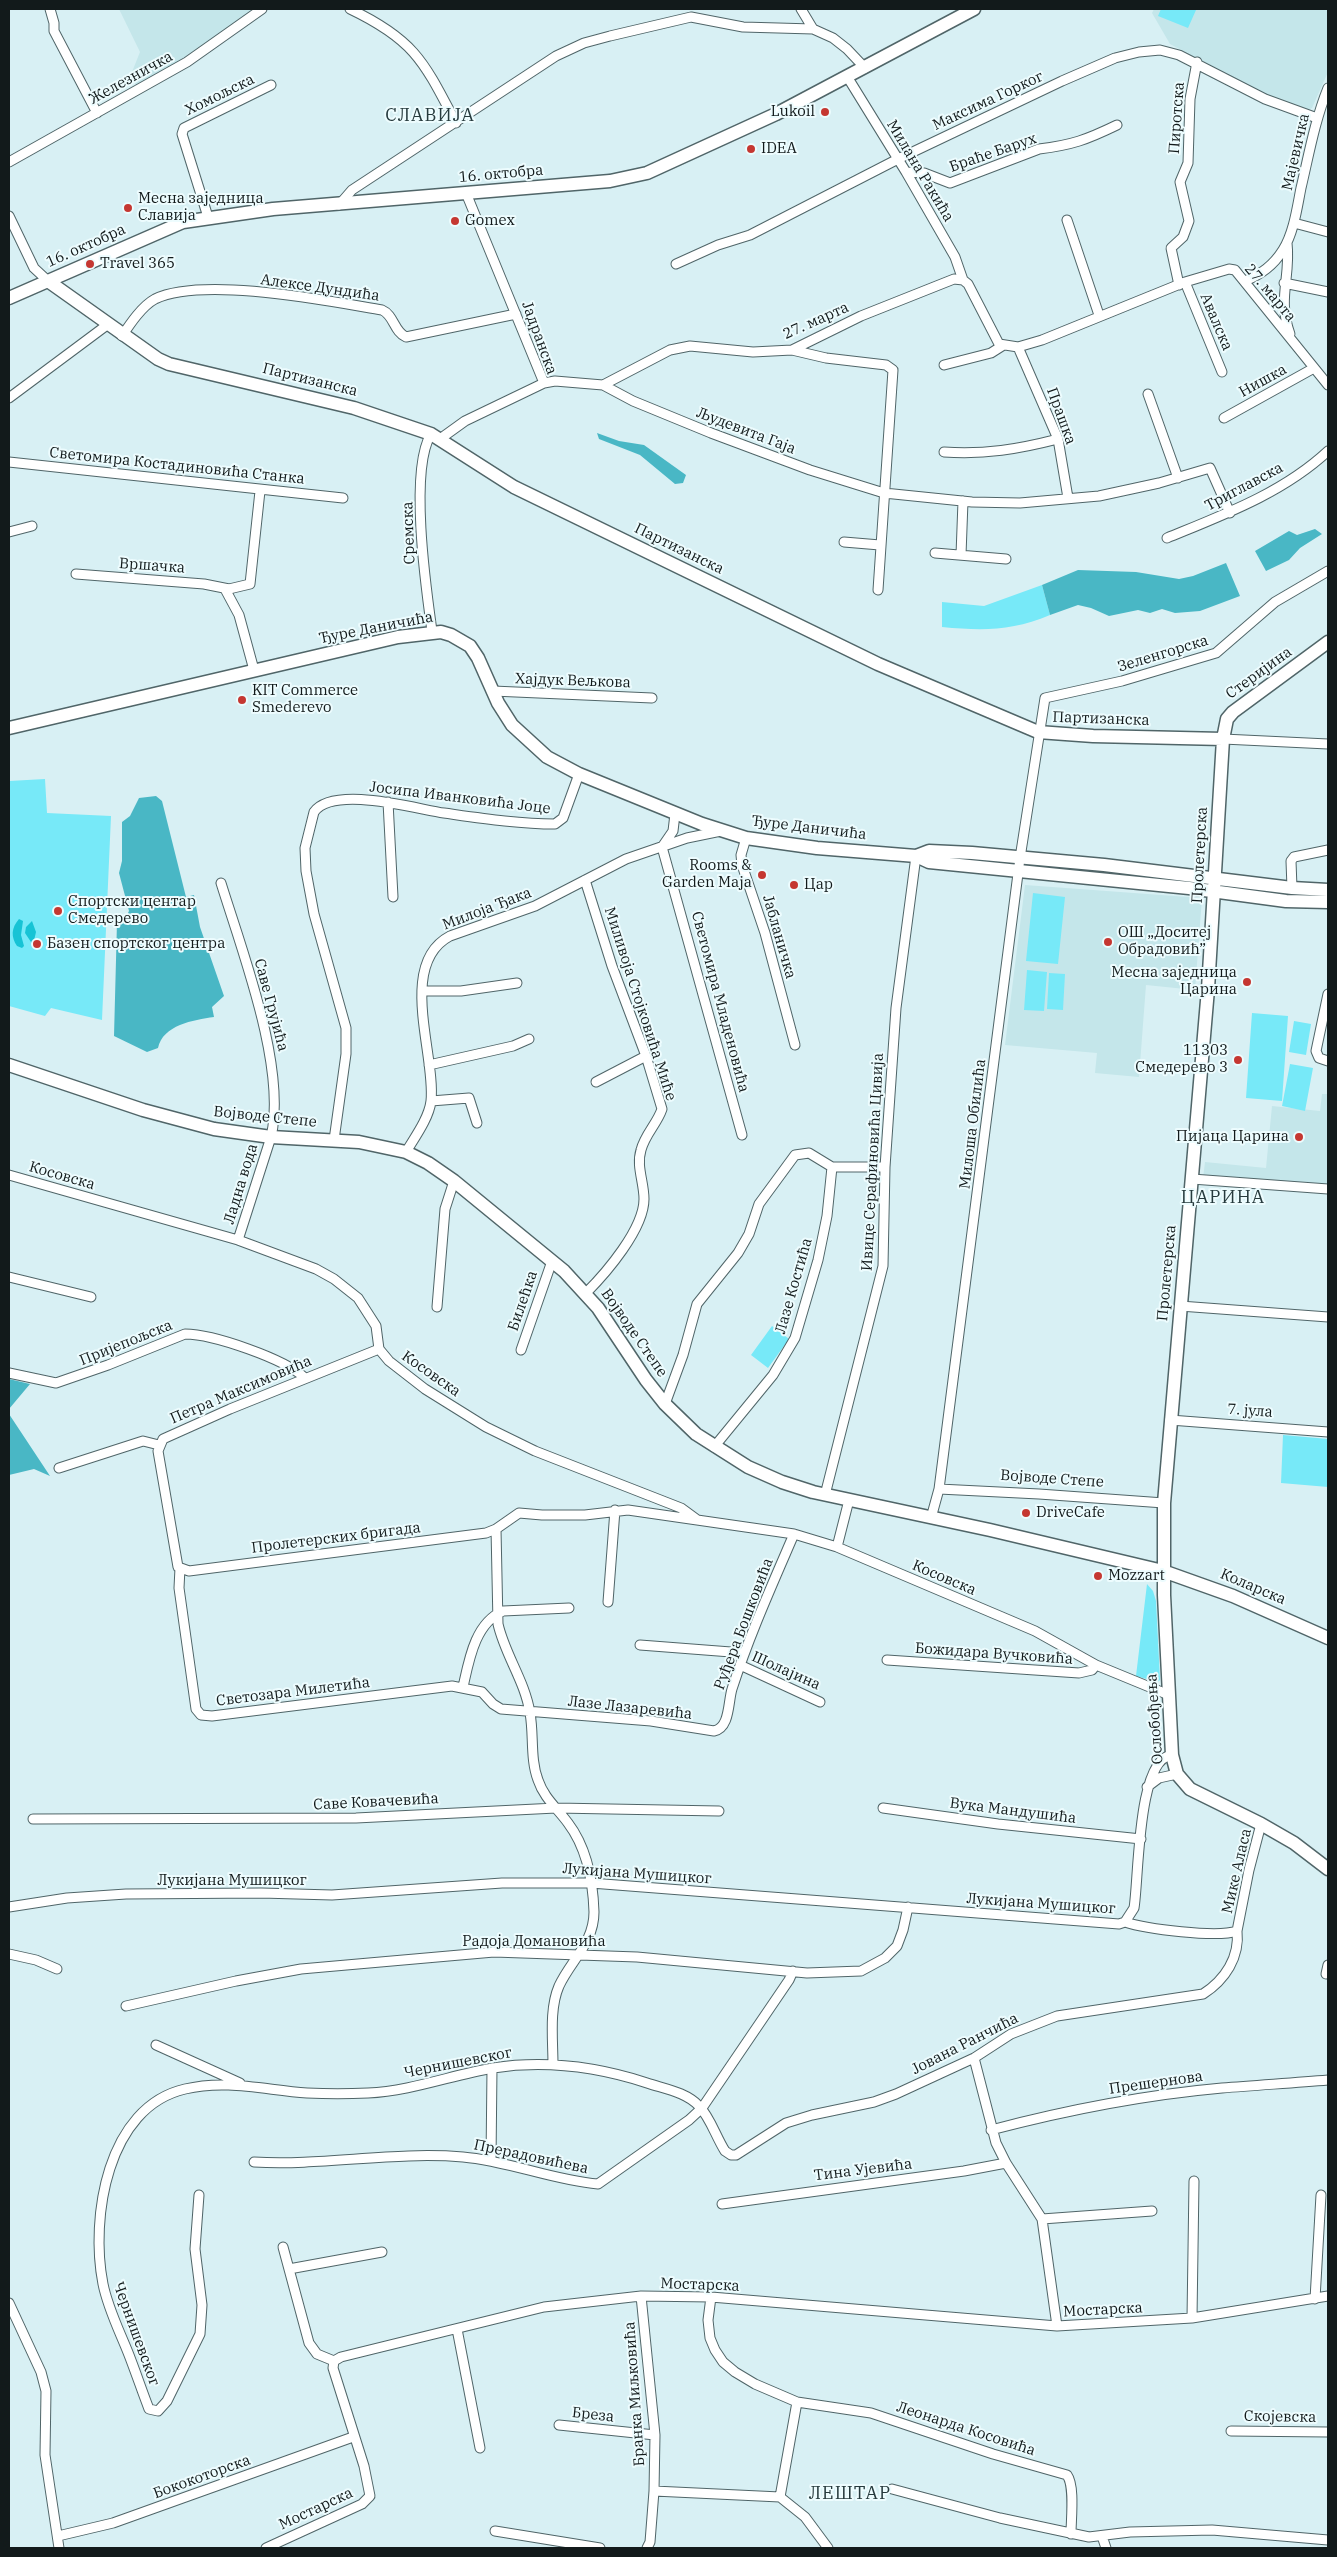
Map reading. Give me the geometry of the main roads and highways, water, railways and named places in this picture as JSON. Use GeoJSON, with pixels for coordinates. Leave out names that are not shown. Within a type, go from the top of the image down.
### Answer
{"type":"FeatureCollection","features":[{"type":"Feature","properties":{"kind":"place","name":"Lukoil"},"geometry":{"type":"Point","coordinates":[825,112]}},
{"type":"Feature","properties":{"kind":"place","name":"IDEA"},"geometry":{"type":"Point","coordinates":[751,149]}},
{"type":"Feature","properties":{"kind":"place","name":"Месна заједница Славија"},"geometry":{"type":"Point","coordinates":[128,208]}},
{"type":"Feature","properties":{"kind":"place","name":"Gomex"},"geometry":{"type":"Point","coordinates":[455,221]}},
{"type":"Feature","properties":{"kind":"place","name":"Travel 365"},"geometry":{"type":"Point","coordinates":[90,264]}},
{"type":"Feature","properties":{"kind":"place","name":"KIT Commerce Smederevo"},"geometry":{"type":"Point","coordinates":[242,700]}},
{"type":"Feature","properties":{"kind":"place","name":"Rooms & Garden Maja"},"geometry":{"type":"Point","coordinates":[762,875]}},
{"type":"Feature","properties":{"kind":"place","name":"Цар"},"geometry":{"type":"Point","coordinates":[794,885]}},
{"type":"Feature","properties":{"kind":"place","name":"Спортски центар Смедерево"},"geometry":{"type":"Point","coordinates":[58,911]}},
{"type":"Feature","properties":{"kind":"place","name":"ОШ „Доситеј Обрадовић”"},"geometry":{"type":"Point","coordinates":[1108,942]}},
{"type":"Feature","properties":{"kind":"place","name":"Базен спортског центра"},"geometry":{"type":"Point","coordinates":[37,944]}},
{"type":"Feature","properties":{"kind":"place","name":"Месна заједница Царина"},"geometry":{"type":"Point","coordinates":[1247,982]}},
{"type":"Feature","properties":{"kind":"place","name":"11303 Смедерево 3"},"geometry":{"type":"Point","coordinates":[1238,1060]}},
{"type":"Feature","properties":{"kind":"place","name":"Пијаца Царина"},"geometry":{"type":"Point","coordinates":[1299,1137]}},
{"type":"Feature","properties":{"kind":"place","name":"DriveCafe"},"geometry":{"type":"Point","coordinates":[1026,1513]}},
{"type":"Feature","properties":{"kind":"place","name":"Mozzart"},"geometry":{"type":"Point","coordinates":[1098,1576]}},
{"type":"Feature","properties":{"kind":"district","name":"СЛАВИЈА"},"geometry":{"type":"Point","coordinates":[430,116]}},
{"type":"Feature","properties":{"kind":"district","name":"ЦАРИНА"},"geometry":{"type":"Point","coordinates":[1223,1198]}},
{"type":"Feature","properties":{"kind":"district","name":"ЛЕШТАР"},"geometry":{"type":"Point","coordinates":[850,2494]}}]}
